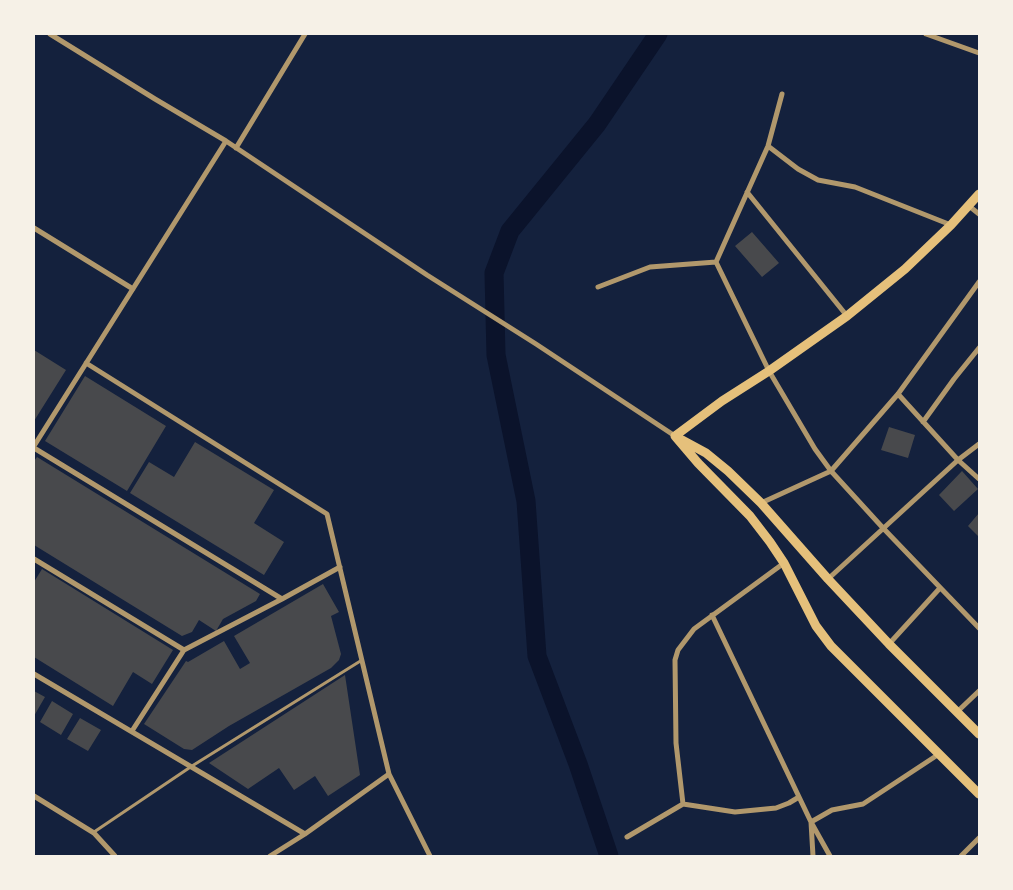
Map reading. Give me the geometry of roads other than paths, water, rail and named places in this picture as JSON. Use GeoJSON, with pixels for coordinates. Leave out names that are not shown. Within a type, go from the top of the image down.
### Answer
{"type":"FeatureCollection","features":[{"type":"Feature","properties":{"kind":"main road"},"geometry":{"type":"LineString","coordinates":[[675,436],[722,401],[769,372],[847,316],[905,269],[951,225],[979,194]]}},
{"type":"Feature","properties":{"kind":"main road"},"geometry":{"type":"LineString","coordinates":[[675,436],[706,453],[761,503],[889,644],[979,734]]}},
{"type":"Feature","properties":{"kind":"main road"},"geometry":{"type":"LineString","coordinates":[[675,436],[750,516],[784,563],[816,626],[831,646],[979,794]]}},
{"type":"Feature","properties":{"kind":"street"},"geometry":{"type":"LineString","coordinates":[[50,34],[155,99],[226,140],[462,298],[536,344],[675,436]]}},
{"type":"Feature","properties":{"kind":"street"},"geometry":{"type":"LineString","coordinates":[[236,148],[305,34]]}},
{"type":"Feature","properties":{"kind":"street"},"geometry":{"type":"LineString","coordinates":[[926,34],[979,53]]}},
{"type":"Feature","properties":{"kind":"street"},"geometry":{"type":"LineString","coordinates":[[782,94],[768,146],[716,262],[769,372],[814,449],[831,471],[883,528],[979,628]]}},
{"type":"Feature","properties":{"kind":"street"},"geometry":{"type":"LineString","coordinates":[[226,140],[34,447],[282,599]]}},
{"type":"Feature","properties":{"kind":"street"},"geometry":{"type":"LineString","coordinates":[[768,146],[798,169],[818,180],[854,187],[951,225]]}},
{"type":"Feature","properties":{"kind":"street"},"geometry":{"type":"LineString","coordinates":[[747,192],[847,316]]}},
{"type":"Feature","properties":{"kind":"street"},"geometry":{"type":"LineString","coordinates":[[968,206],[979,214]]}},
{"type":"Feature","properties":{"kind":"street"},"geometry":{"type":"LineString","coordinates":[[34,228],[133,288]]}},
{"type":"Feature","properties":{"kind":"street"},"geometry":{"type":"LineString","coordinates":[[598,287],[650,267],[716,262]]}},
{"type":"Feature","properties":{"kind":"street"},"geometry":{"type":"LineString","coordinates":[[761,503],[831,471],[898,394],[979,282]]}},
{"type":"Feature","properties":{"kind":"street"},"geometry":{"type":"LineString","coordinates":[[923,422],[979,348]]}},
{"type":"Feature","properties":{"kind":"street"},"geometry":{"type":"LineString","coordinates":[[86,363],[327,514],[389,774],[430,856]]}},
{"type":"Feature","properties":{"kind":"street"},"geometry":{"type":"LineString","coordinates":[[898,394],[958,460],[979,479]]}},
{"type":"Feature","properties":{"kind":"street"},"geometry":{"type":"LineString","coordinates":[[828,579],[958,460],[979,444]]}},
{"type":"Feature","properties":{"kind":"street"},"geometry":{"type":"LineString","coordinates":[[34,559],[184,650]]}},
{"type":"Feature","properties":{"kind":"street"},"geometry":{"type":"LineString","coordinates":[[684,804],[676,743],[675,660],[678,650],[694,629],[784,563]]}},
{"type":"Feature","properties":{"kind":"street"},"geometry":{"type":"LineString","coordinates":[[132,731],[184,650],[340,567]]}},
{"type":"Feature","properties":{"kind":"street"},"geometry":{"type":"LineString","coordinates":[[889,644],[940,588]]}},
{"type":"Feature","properties":{"kind":"street"},"geometry":{"type":"LineString","coordinates":[[712,615],[811,822],[830,856]]}},
{"type":"Feature","properties":{"kind":"street"},"geometry":{"type":"LineString","coordinates":[[34,674],[305,834]]}},
{"type":"Feature","properties":{"kind":"street"},"geometry":{"type":"LineString","coordinates":[[957,712],[979,691]]}},
{"type":"Feature","properties":{"kind":"street"},"geometry":{"type":"LineString","coordinates":[[811,822],[832,810],[862,804],[939,754]]}},
{"type":"Feature","properties":{"kind":"street"},"geometry":{"type":"LineString","coordinates":[[270,856],[305,834],[389,774]]}},
{"type":"Feature","properties":{"kind":"street"},"geometry":{"type":"LineString","coordinates":[[34,796],[94,833],[115,856]]}},
{"type":"Feature","properties":{"kind":"street"},"geometry":{"type":"LineString","coordinates":[[626,837],[684,804],[735,812],[776,808],[789,803],[799,796]]}},
{"type":"Feature","properties":{"kind":"street"},"geometry":{"type":"LineString","coordinates":[[811,822],[813,856]]}},
{"type":"Feature","properties":{"kind":"street"},"geometry":{"type":"LineString","coordinates":[[961,856],[979,838]]}},
{"type":"Feature","properties":{"kind":"lane"},"geometry":{"type":"LineString","coordinates":[[94,833],[192,766],[362,660]]}},
{"type":"Feature","properties":{"kind":"waterway"},"geometry":{"type":"LineString","coordinates":[[609,856],[578,764],[537,656],[526,501],[496,355],[494,273],[510,231],[597,124],[658,34]]}}]}
